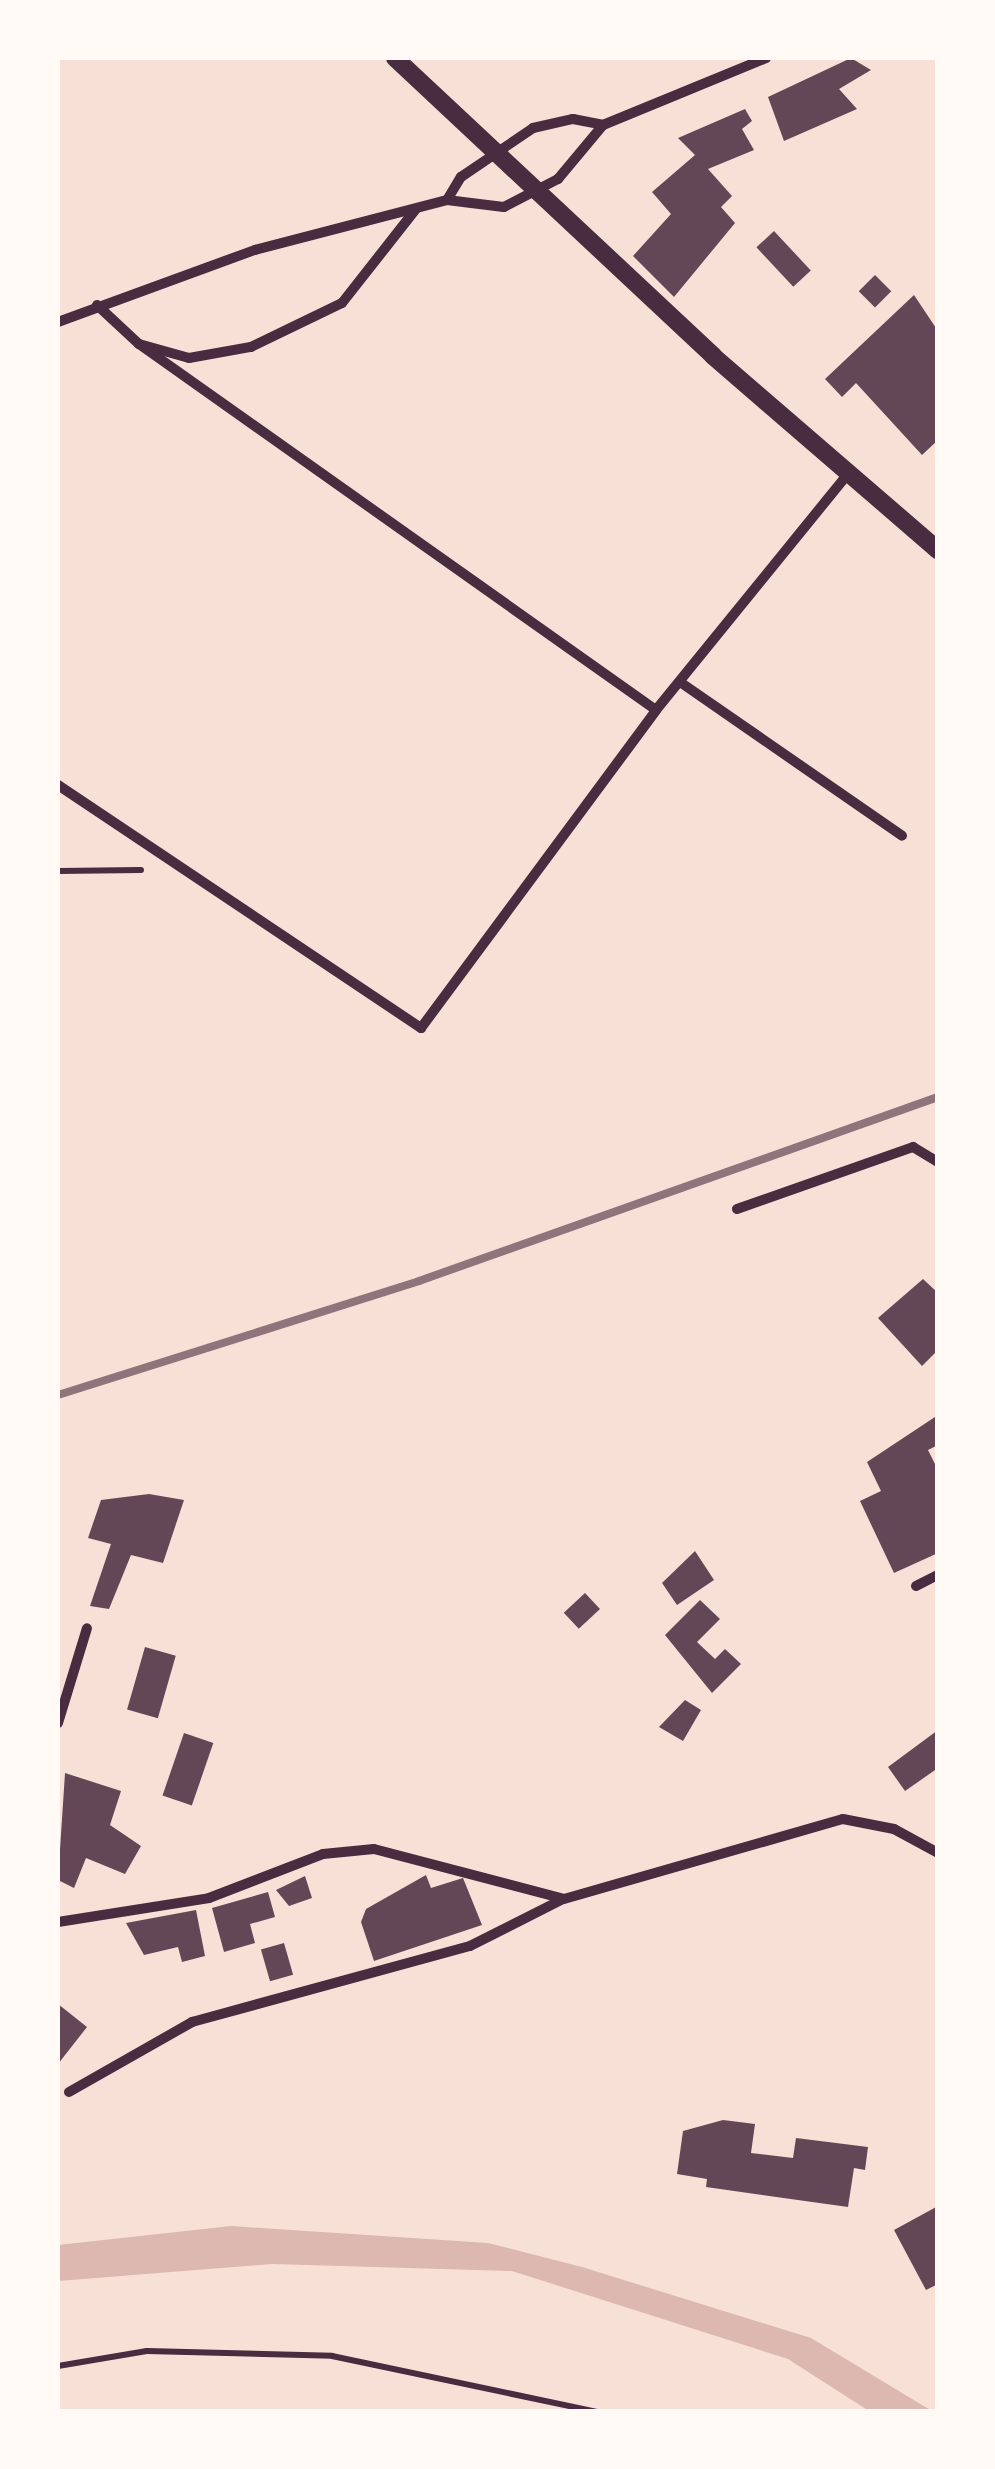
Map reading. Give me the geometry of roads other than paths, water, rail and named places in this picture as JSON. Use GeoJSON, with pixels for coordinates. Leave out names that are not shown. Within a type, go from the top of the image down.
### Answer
{"type":"FeatureCollection","features":[{"type":"Feature","properties":{"kind":"street"},"geometry":{"type":"LineString","coordinates":[[396,58],[500,149],[848,474],[938,550]]}},
{"type":"Feature","properties":{"kind":"street"},"geometry":{"type":"LineString","coordinates":[[446,200],[500,149],[532,128],[603,125],[766,58]]}},
{"type":"Feature","properties":{"kind":"street"},"geometry":{"type":"LineString","coordinates":[[58,322],[97,306],[446,200],[504,207],[541,190],[603,125]]}},
{"type":"Feature","properties":{"kind":"street"},"geometry":{"type":"LineString","coordinates":[[139,344],[188,358],[305,326],[342,303],[416,208]]}},
{"type":"Feature","properties":{"kind":"street"},"geometry":{"type":"LineString","coordinates":[[97,306],[139,344],[656,710]]}},
{"type":"Feature","properties":{"kind":"street"},"geometry":{"type":"LineString","coordinates":[[58,785],[421,1028],[656,710],[848,474]]}},
{"type":"Feature","properties":{"kind":"street"},"geometry":{"type":"LineString","coordinates":[[680,682],[902,836]]}},
{"type":"Feature","properties":{"kind":"street"},"geometry":{"type":"LineString","coordinates":[[737,1208],[913,1147],[938,1162]]}},
{"type":"Feature","properties":{"kind":"street"},"geometry":{"type":"LineString","coordinates":[[916,1586],[938,1575]]}},
{"type":"Feature","properties":{"kind":"street"},"geometry":{"type":"LineString","coordinates":[[58,1722],[87,1628]]}},
{"type":"Feature","properties":{"kind":"street"},"geometry":{"type":"LineString","coordinates":[[69,2092],[192,2022],[470,1946],[564,1899],[842,1818],[894,1828],[938,1853]]}},
{"type":"Feature","properties":{"kind":"street"},"geometry":{"type":"LineString","coordinates":[[58,1922],[209,1898],[323,1854],[374,1849],[564,1899]]}},
{"type":"Feature","properties":{"kind":"railway"},"geometry":{"type":"LineString","coordinates":[[58,1395],[419,1281],[938,1097]]}}]}
